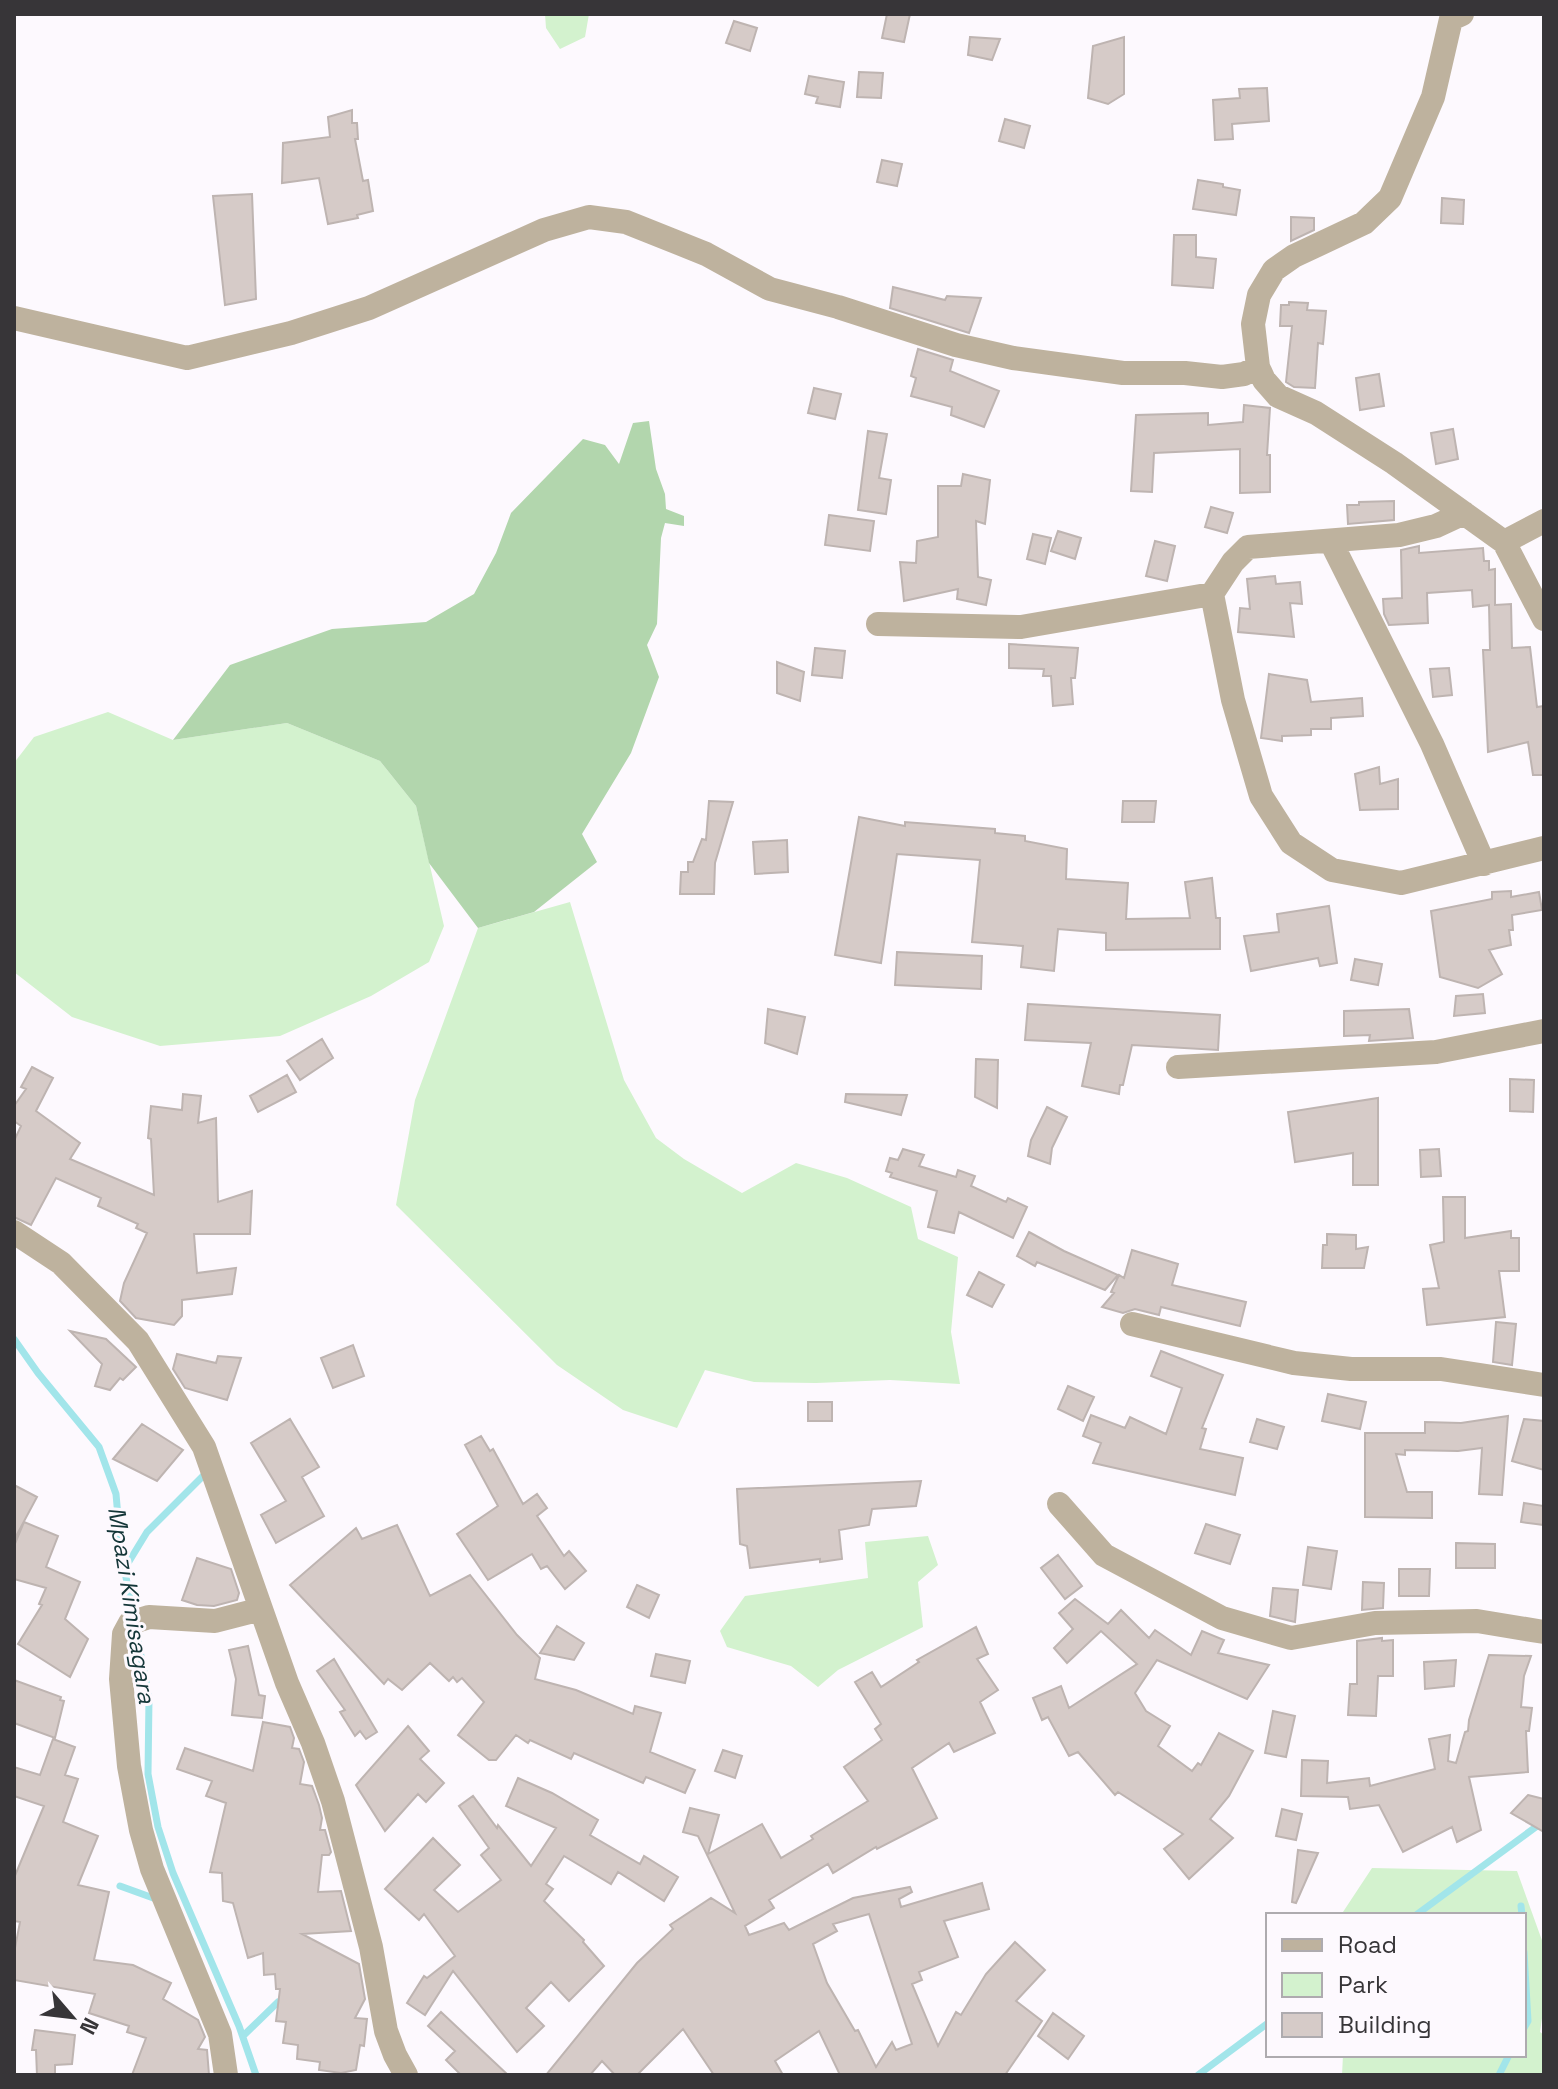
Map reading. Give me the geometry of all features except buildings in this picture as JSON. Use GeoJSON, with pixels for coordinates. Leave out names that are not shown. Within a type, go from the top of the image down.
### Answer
{"type":"FeatureCollection","features":[{"type":"Feature","properties":{"kind":"street"},"geometry":{"type":"LineString","coordinates":[[1453,16],[1433,97],[1390,198],[1364,223],[1294,256],[1274,270],[1259,295],[1253,324],[1258,367],[1264,380],[1278,396],[1316,413],[1504,542],[1544,619]]}},
{"type":"Feature","properties":{"kind":"street"},"geometry":{"type":"LineString","coordinates":[[14,318],[187,358],[291,333],[369,308],[544,230],[589,217],[626,222],[706,254],[770,289],[956,345],[1013,358],[1123,373],[1185,373],[1222,377],[1244,374],[1258,367]]}},
{"type":"Feature","properties":{"kind":"street"},"geometry":{"type":"LineString","coordinates":[[1464,513],[1436,526],[1399,535],[1248,547],[1233,562],[1212,594],[1233,700],[1261,796],[1291,843],[1332,870],[1401,883],[1544,848]]}},
{"type":"Feature","properties":{"kind":"street"},"geometry":{"type":"LineString","coordinates":[[1504,542],[1544,521]]}},
{"type":"Feature","properties":{"kind":"street"},"geometry":{"type":"LineString","coordinates":[[1331,542],[1432,744],[1484,864]]}},
{"type":"Feature","properties":{"kind":"street"},"geometry":{"type":"LineString","coordinates":[[878,624],[1021,627],[1212,594]]}},
{"type":"Feature","properties":{"kind":"street"},"geometry":{"type":"LineString","coordinates":[[1178,1067],[1436,1052],[1544,1031]]}},
{"type":"Feature","properties":{"kind":"street"},"geometry":{"type":"LineString","coordinates":[[14,1232],[61,1263],[138,1341],[204,1447],[237,1546],[333,1801],[371,1947],[386,2031],[406,2075]]}},
{"type":"Feature","properties":{"kind":"street"},"geometry":{"type":"LineString","coordinates":[[1132,1324],[1294,1363],[1351,1369],[1441,1369],[1544,1385]]}},
{"type":"Feature","properties":{"kind":"street"},"geometry":{"type":"LineString","coordinates":[[1059,1504],[1104,1555],[1222,1618],[1291,1638],[1375,1623],[1477,1621],[1544,1632]]}},
{"type":"Feature","properties":{"kind":"street"},"geometry":{"type":"LineString","coordinates":[[226,2075],[220,2034],[152,1869],[141,1830],[124,1728],[121,1679],[124,1634],[130,1623],[149,1617],[215,1621],[261,1609]]}},
{"type":"Feature","properties":{"kind":"green space"},"geometry":{"type":"Polygon","coordinates":[[[545,14],[589,14],[585,37],[560,49],[546,28],[545,14]]]}},
{"type":"Feature","properties":{"kind":"green space"},"geometry":{"type":"Polygon","coordinates":[[[649,421],[666,509],[684,516],[684,526],[665,523],[661,538],[657,624],[647,645],[659,677],[631,753],[582,834],[597,862],[534,912],[478,928],[429,863],[416,806],[380,761],[287,723],[173,740],[230,665],[332,629],[426,622],[474,594],[496,553],[511,513],[583,439],[605,445],[619,464],[633,423],[649,421]]]}},
{"type":"Feature","properties":{"kind":"green space"},"geometry":{"type":"Polygon","coordinates":[[[108,712],[173,740],[287,723],[380,761],[416,806],[444,926],[429,962],[371,996],[280,1036],[160,1046],[72,1017],[14,972],[14,763],[34,737],[108,712]]]}},
{"type":"Feature","properties":{"kind":"green space"},"geometry":{"type":"Polygon","coordinates":[[[570,902],[624,1080],[656,1138],[684,1159],[742,1193],[796,1163],[847,1178],[911,1207],[918,1239],[958,1257],[951,1332],[960,1384],[890,1380],[754,1382],[705,1370],[677,1428],[623,1410],[557,1365],[396,1205],[415,1100],[478,928],[570,902]]]}},
{"type":"Feature","properties":{"kind":"green space"},"geometry":{"type":"Polygon","coordinates":[[[928,1536],[938,1565],[918,1582],[923,1627],[838,1670],[818,1687],[791,1666],[727,1647],[720,1631],[745,1596],[868,1578],[865,1542],[928,1536]]]}},
{"type":"Feature","properties":{"kind":"green space"},"geometry":{"type":"Polygon","coordinates":[[[1372,1868],[1517,1871],[1544,1946],[1544,2004],[1540,2032],[1544,2035],[1544,2075],[1342,2075],[1343,2057],[1526,2057],[1526,1913],[1342,1913],[1372,1868]]]}},
{"type":"Feature","properties":{"kind":"waterway","name":"Mpazi Kimisagara"},"geometry":{"type":"LineString","coordinates":[[14,1339],[99,1447],[116,1494],[121,1551],[149,1698],[148,1774],[158,1827],[173,1873],[239,2026],[256,2075]]}},
{"type":"Feature","properties":{"kind":"waterway"},"geometry":{"type":"LineString","coordinates":[[125,1568],[147,1532],[206,1473]]}},
{"type":"Feature","properties":{"kind":"waterway"},"geometry":{"type":"LineString","coordinates":[[1419,1913],[1544,1821]]}},
{"type":"Feature","properties":{"kind":"waterway"},"geometry":{"type":"LineString","coordinates":[[120,1886],[156,1899]]}},
{"type":"Feature","properties":{"kind":"waterway"},"geometry":{"type":"LineString","coordinates":[[1521,1906],[1522,1913]]}},
{"type":"Feature","properties":{"kind":"waterway"},"geometry":{"type":"LineString","coordinates":[[1526,1986],[1526,2024]]}},
{"type":"Feature","properties":{"kind":"waterway"},"geometry":{"type":"LineString","coordinates":[[243,2036],[278,2002]]}},
{"type":"Feature","properties":{"kind":"waterway"},"geometry":{"type":"LineString","coordinates":[[1198,2075],[1266,2024]]}},
{"type":"Feature","properties":{"kind":"waterway"},"geometry":{"type":"LineString","coordinates":[[1499,2075],[1508,2057]]}}]}
